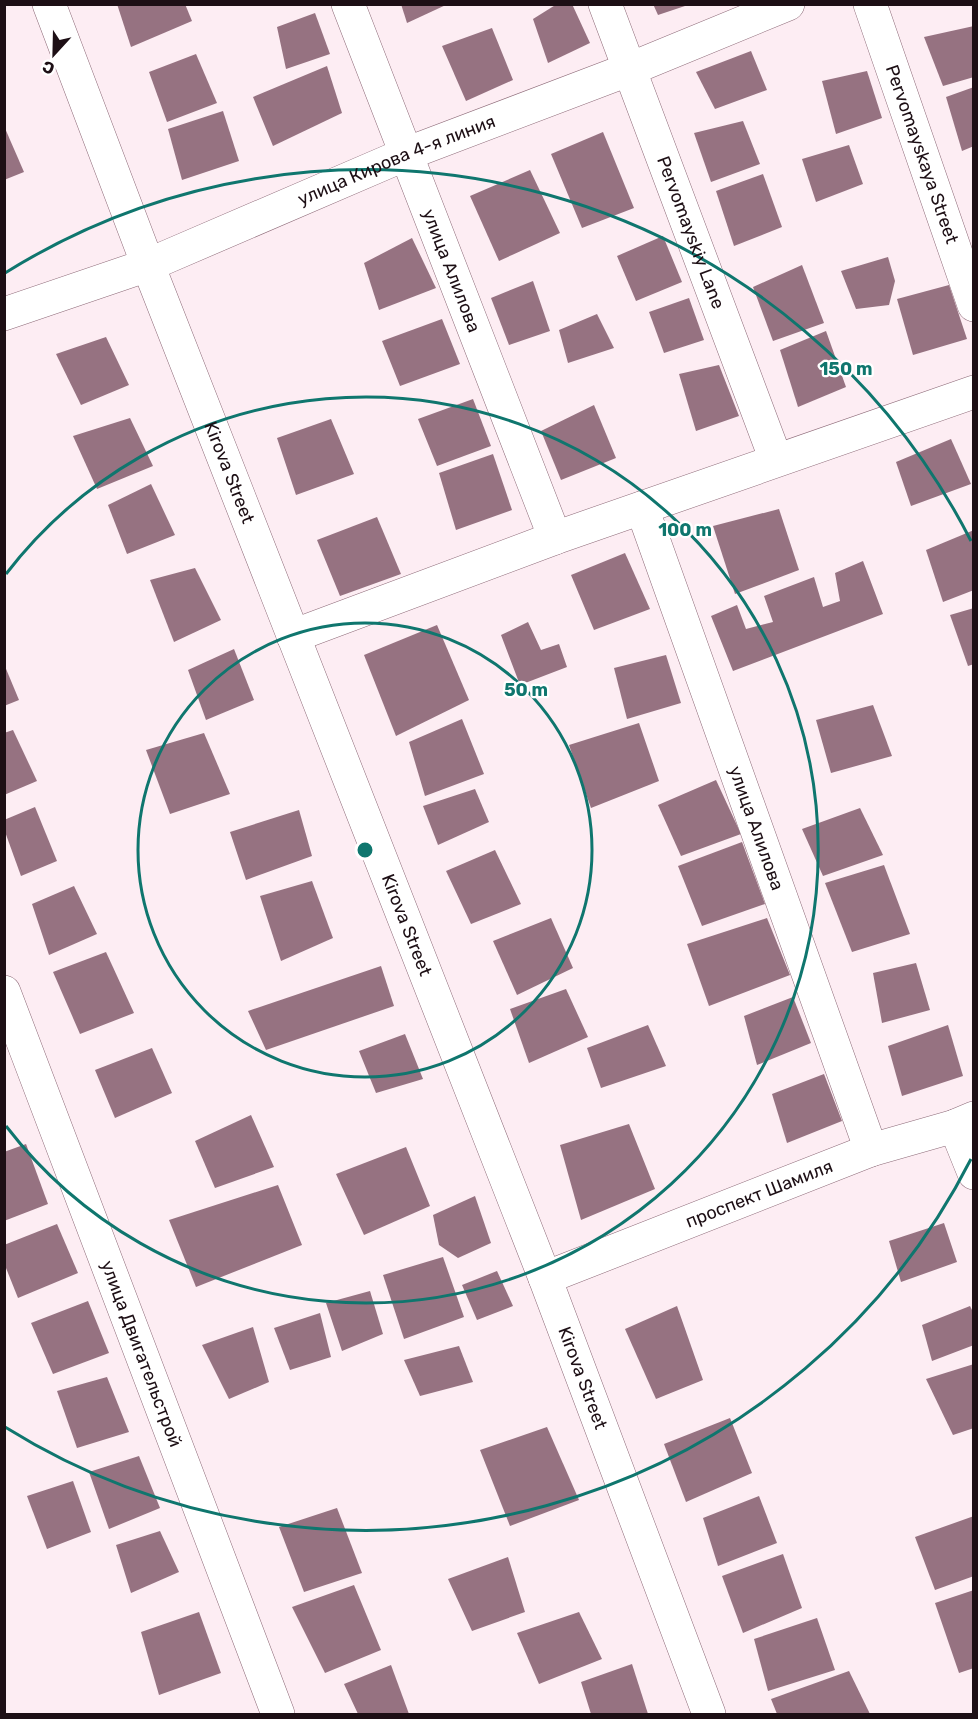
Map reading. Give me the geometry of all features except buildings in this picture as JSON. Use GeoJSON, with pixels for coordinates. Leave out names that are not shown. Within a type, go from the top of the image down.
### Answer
{"type":"FeatureCollection","features":[{"type":"Feature","properties":{"kind":"street","name":"Kirova Street"},"geometry":{"type":"LineString","coordinates":[[49,4],[292,636],[545,1278],[709,1714]]}},
{"type":"Feature","properties":{"kind":"street","name":"улица Алилова"},"geometry":{"type":"LineString","coordinates":[[348,4],[555,538]]}},
{"type":"Feature","properties":{"kind":"street","name":"Pervomayskiy Lane"},"geometry":{"type":"LineString","coordinates":[[605,4],[776,460]]}},
{"type":"Feature","properties":{"kind":"street","name":"улица Кирова 4-я линия"},"geometry":{"type":"LineString","coordinates":[[4,314],[148,265],[406,154],[630,69],[788,4]]}},
{"type":"Feature","properties":{"kind":"street","name":"Pervomayskaya Street"},"geometry":{"type":"LineString","coordinates":[[870,4],[974,305]]}},
{"type":"Feature","properties":{"kind":"street"},"geometry":{"type":"LineString","coordinates":[[292,636],[555,538],[776,460],[972,397]]}},
{"type":"Feature","properties":{"kind":"street","name":"улица Алилова"},"geometry":{"type":"LineString","coordinates":[[642,508],[870,1150]]}},
{"type":"Feature","properties":{"kind":"street","name":"улица Двигательстрой"},"geometry":{"type":"LineString","coordinates":[[4,992],[278,1714]]}},
{"type":"Feature","properties":{"kind":"street"},"geometry":{"type":"LineString","coordinates":[[964,1122],[974,1173]]}},
{"type":"Feature","properties":{"kind":"street","name":"проспект Шамиля"},"geometry":{"type":"LineString","coordinates":[[545,1278],[870,1150],[964,1122]]}}]}
